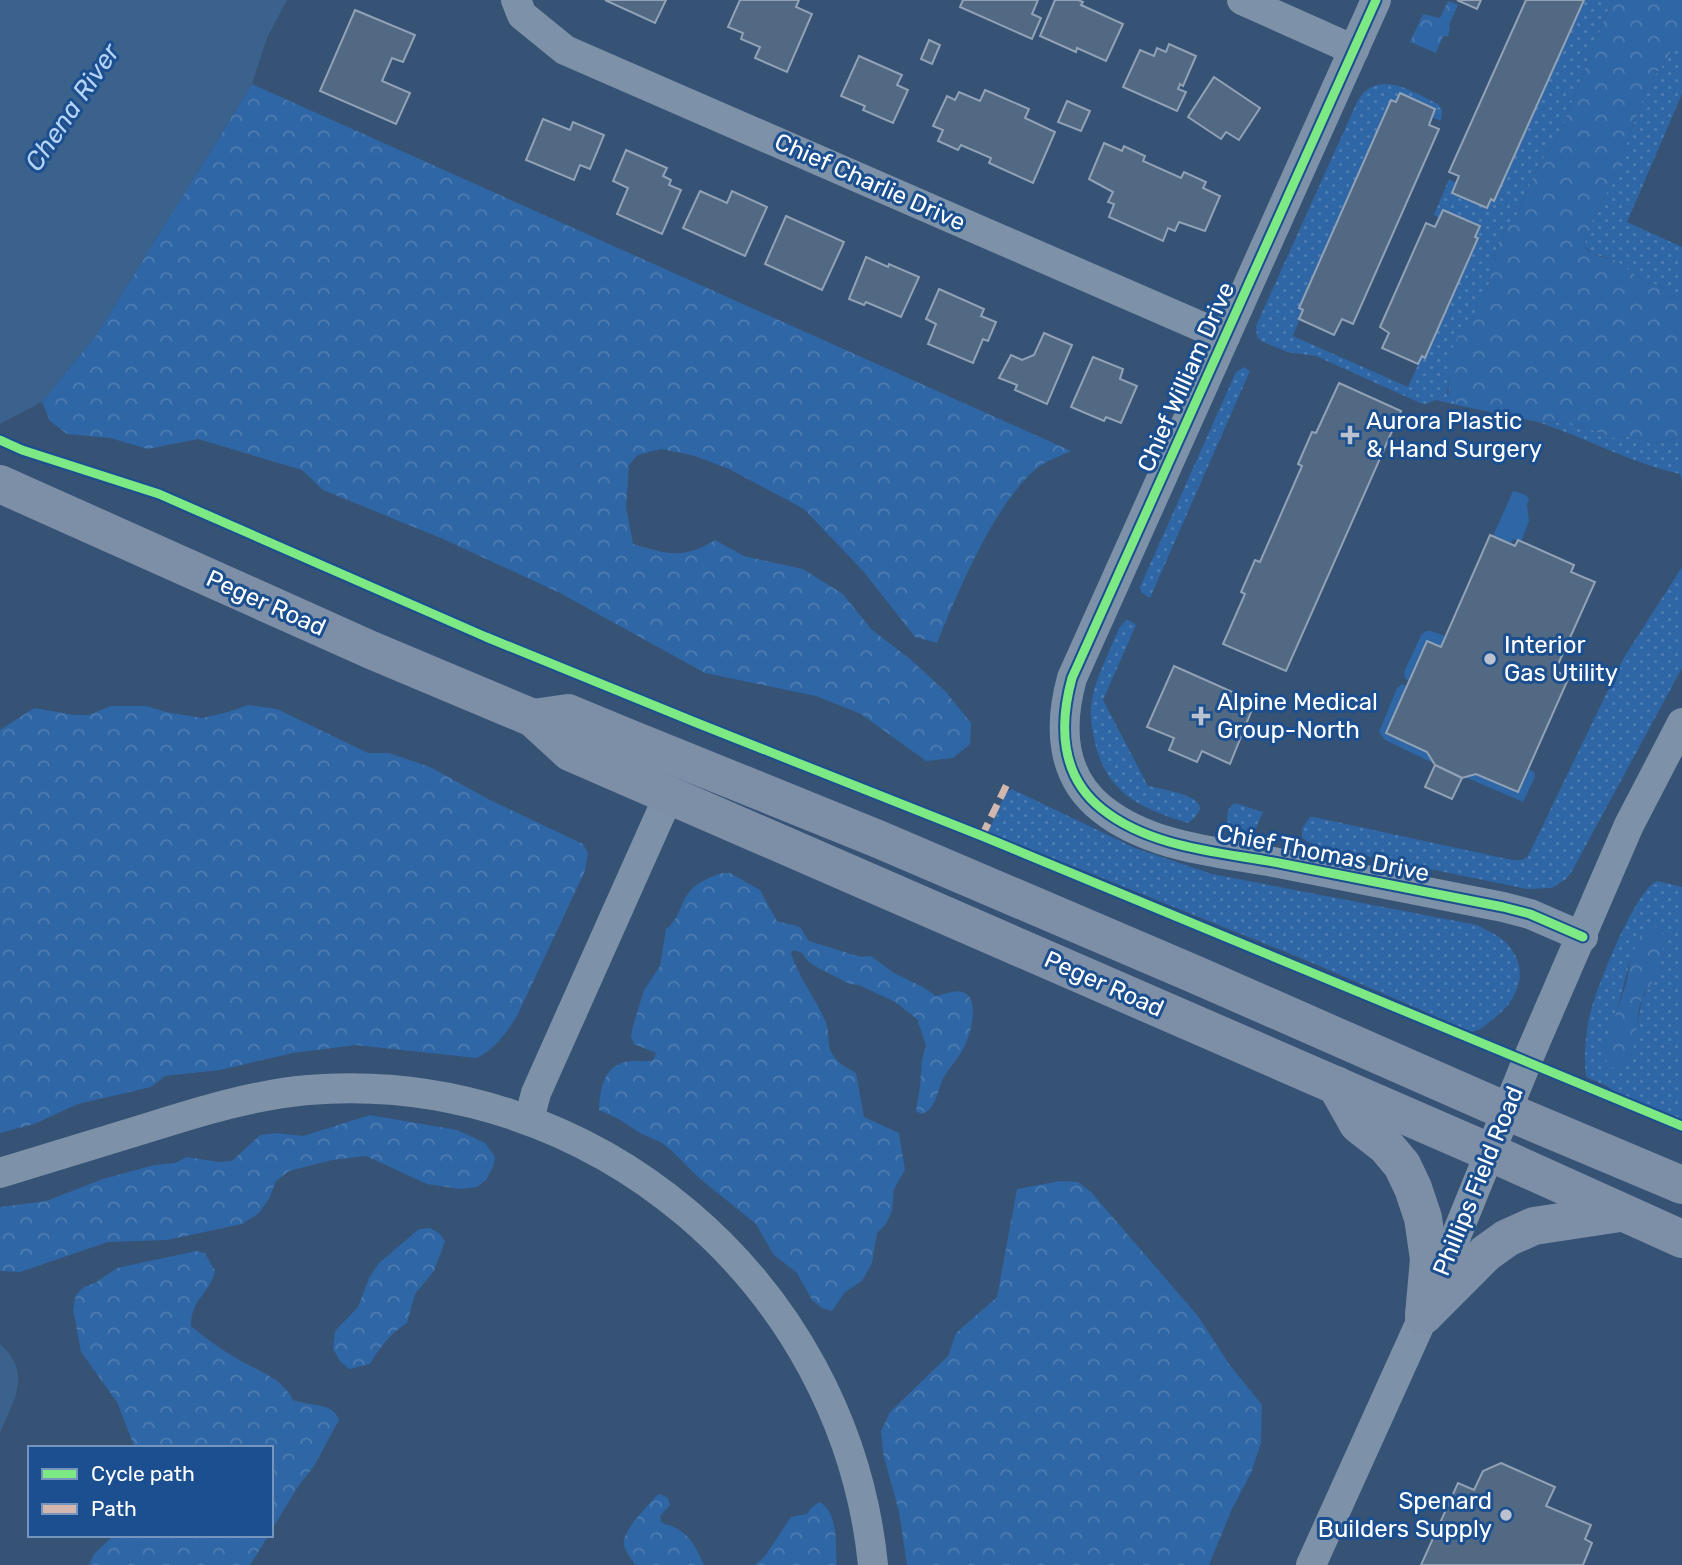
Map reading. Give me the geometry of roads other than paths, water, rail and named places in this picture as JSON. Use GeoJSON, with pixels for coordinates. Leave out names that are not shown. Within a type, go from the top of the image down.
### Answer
{"type":"FeatureCollection","features":[{"type":"Feature","properties":{"kind":"main road","name":"Peger Road"},"geometry":{"type":"LineString","coordinates":[[0,485],[533,718],[570,752],[1489,1152],[1682,1239]]}},
{"type":"Feature","properties":{"kind":"main road","name":"Peger Road"},"geometry":{"type":"LineString","coordinates":[[533,718],[568,713],[615,732],[890,844],[1682,1185]]}},
{"type":"Feature","properties":{"kind":"main road"},"geometry":{"type":"LineString","coordinates":[[1336,1085],[1358,1125],[1385,1146],[1402,1165],[1413,1188],[1423,1218],[1429,1259],[1423,1315]]}},
{"type":"Feature","properties":{"kind":"main road"},"geometry":{"type":"LineString","coordinates":[[1423,1315],[1486,1253],[1507,1238],[1534,1226],[1620,1213]]}},
{"type":"Feature","properties":{"kind":"street"},"geometry":{"type":"LineString","coordinates":[[1242,0],[1353,50]]}},
{"type":"Feature","properties":{"kind":"street","name":"Chief William Drive"},"geometry":{"type":"LineString","coordinates":[[1075,775],[1069,760],[1063,720],[1072,678],[1376,0]]}},
{"type":"Feature","properties":{"kind":"street","name":"Chief Charlie Drive"},"geometry":{"type":"LineString","coordinates":[[519,7],[565,50],[1225,337]]}},
{"type":"Feature","properties":{"kind":"street","name":"Phillips Field Road"},"geometry":{"type":"LineString","coordinates":[[1311,1565],[1423,1315],[1506,1111],[1629,825],[1682,723]]}},
{"type":"Feature","properties":{"kind":"street","name":"Chief Thomas Drive"},"geometry":{"type":"LineString","coordinates":[[1075,775],[1086,793],[1100,808],[1118,820],[1177,843],[1205,851],[1503,907],[1530,914],[1583,937]]}},
{"type":"Feature","properties":{"kind":"street"},"geometry":{"type":"LineString","coordinates":[[529,1120],[536,1093],[669,795]]}},
{"type":"Feature","properties":{"kind":"street"},"geometry":{"type":"LineString","coordinates":[[0,1173],[215,1107],[262,1096],[308,1090],[346,1088],[421,1093],[466,1101],[529,1120],[611,1157],[651,1184],[692,1216],[718,1241],[744,1268],[773,1305],[805,1352],[832,1405],[862,1496],[873,1565]]}},
{"type":"Feature","properties":{"kind":"water","name":"Chena River"},"geometry":{"type":"Polygon","coordinates":[[[0,0],[287,0],[267,38],[252,84],[97,334],[42,402],[0,424],[0,0]]]}},
{"type":"Feature","properties":{"kind":"water"},"geometry":{"type":"Polygon","coordinates":[[[0,1344],[16,1366],[18,1387],[0,1433],[0,1344]]]}},
{"type":"Feature","properties":{"kind":"place","name":"Aurora Plastic & Hand Surgery"},"geometry":{"type":"Point","coordinates":[1350,435]}},
{"type":"Feature","properties":{"kind":"place","name":"Interior Gas Utility"},"geometry":{"type":"Point","coordinates":[1490,659]}},
{"type":"Feature","properties":{"kind":"place","name":"Alpine Medical Group-North"},"geometry":{"type":"Point","coordinates":[1201,716]}},
{"type":"Feature","properties":{"kind":"place","name":"Spenard Builders Supply"},"geometry":{"type":"Point","coordinates":[1506,1515]}}]}
